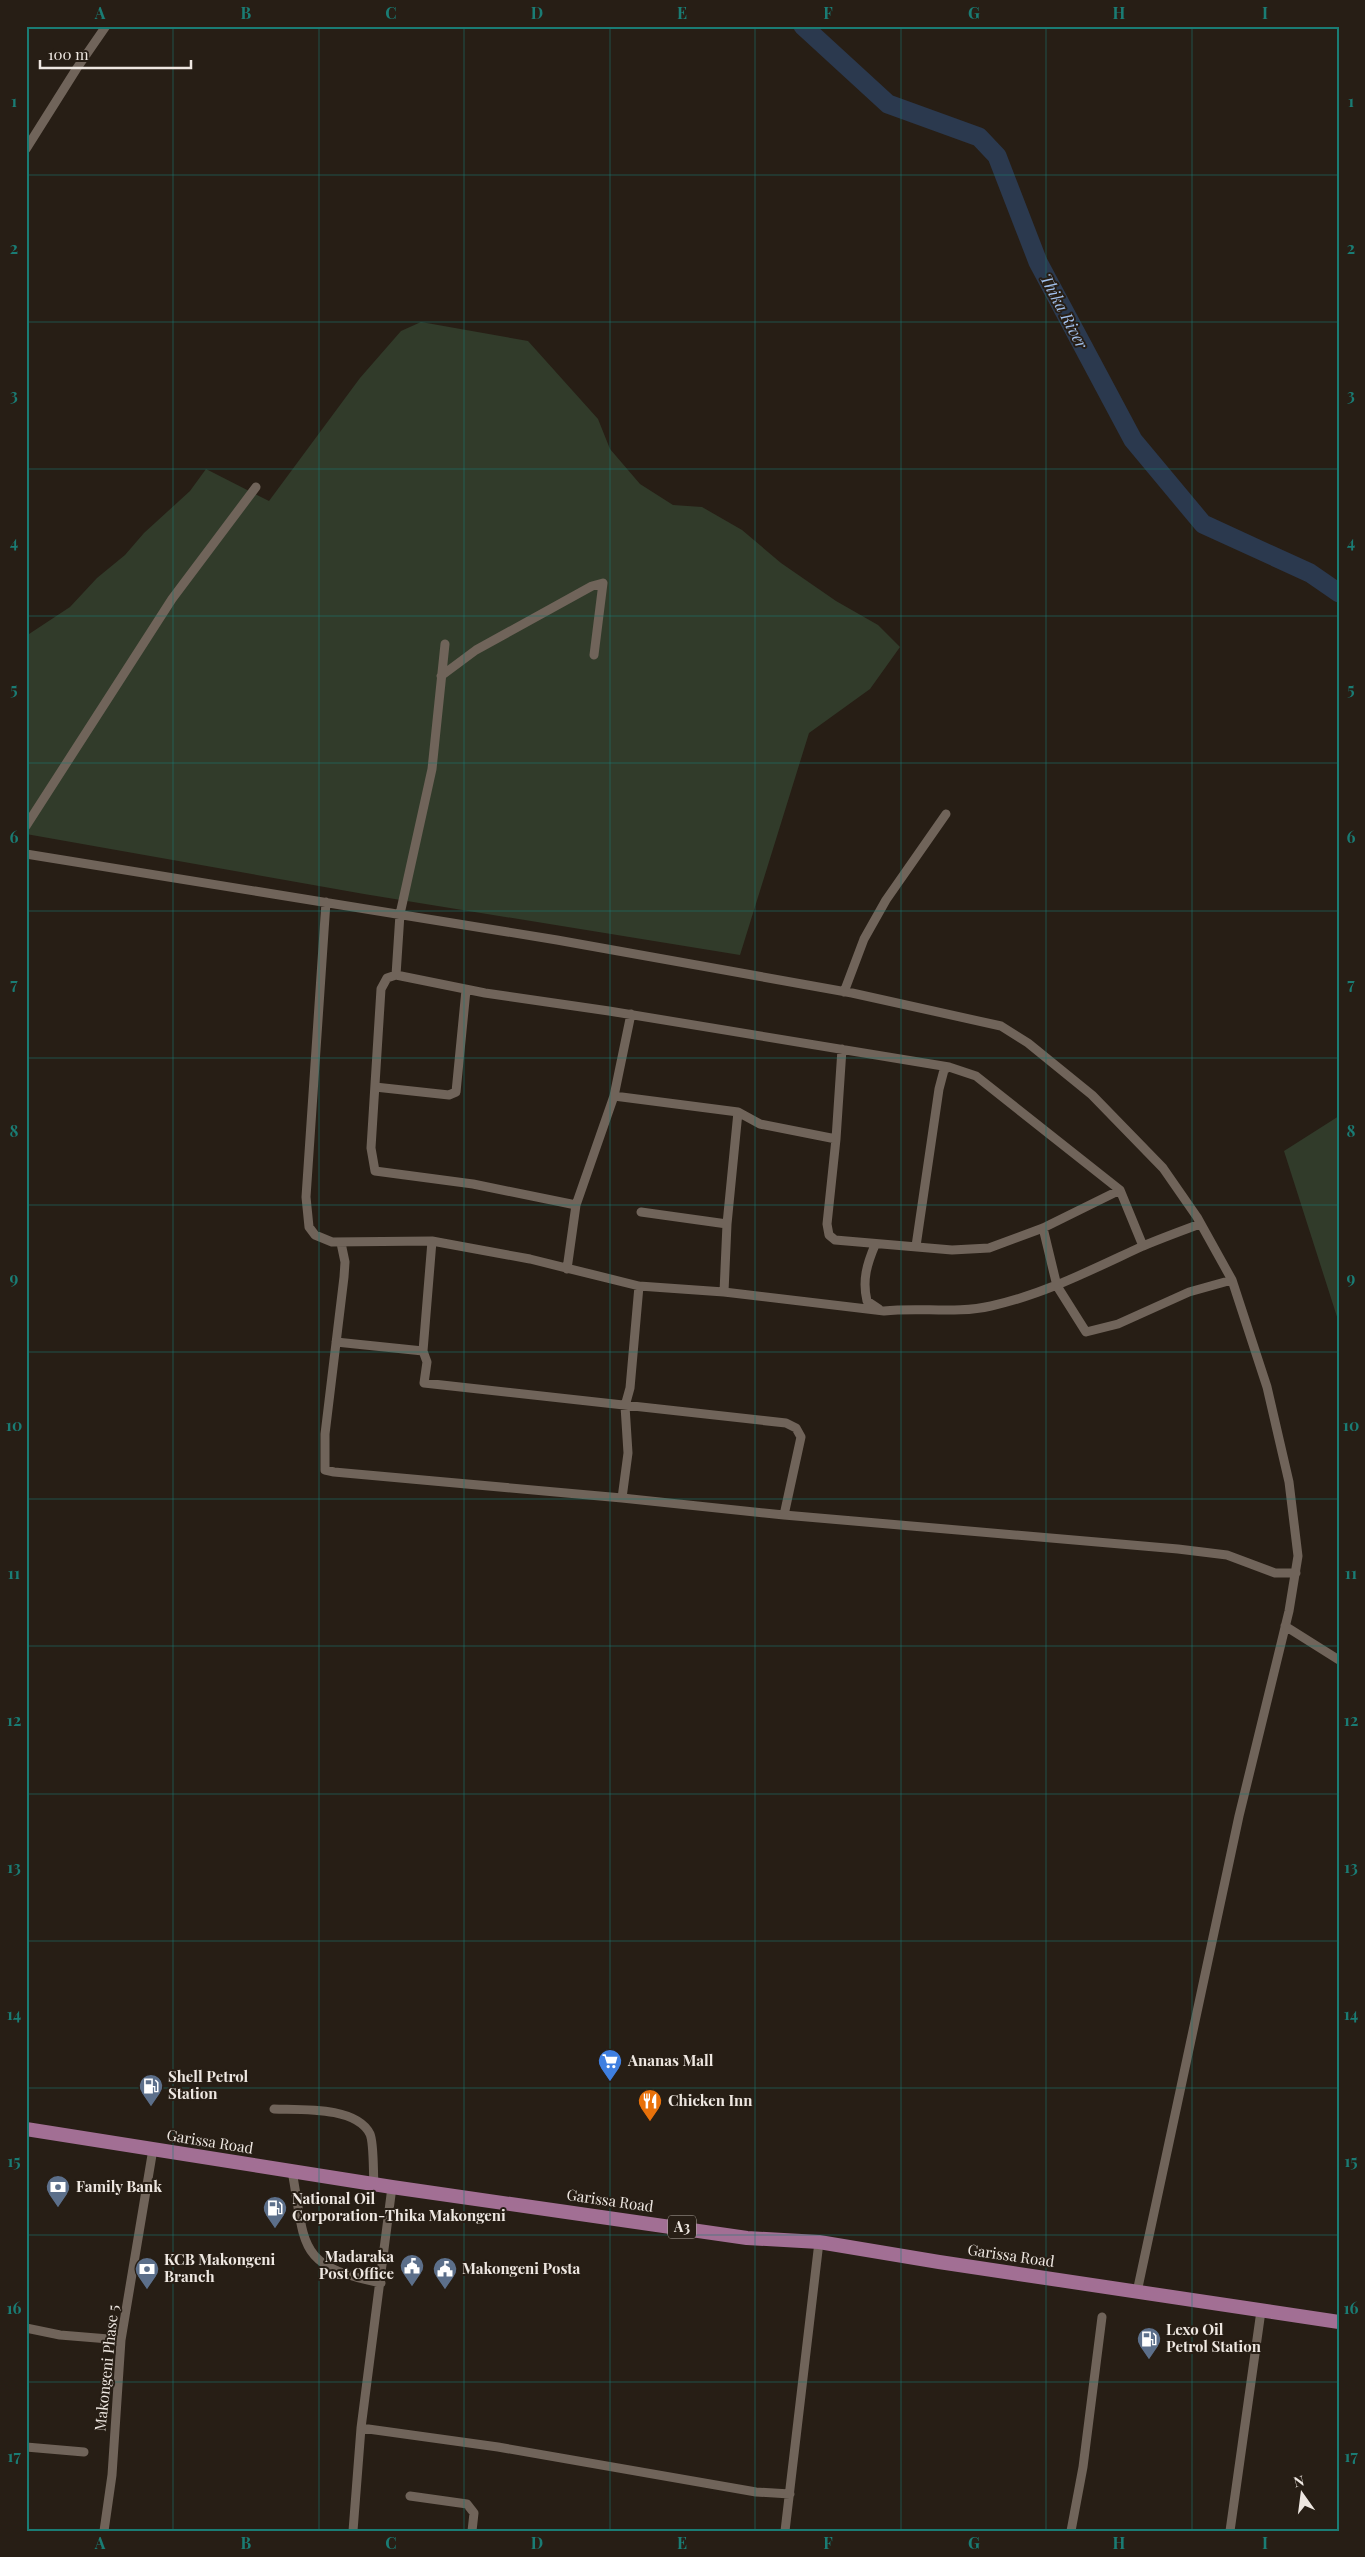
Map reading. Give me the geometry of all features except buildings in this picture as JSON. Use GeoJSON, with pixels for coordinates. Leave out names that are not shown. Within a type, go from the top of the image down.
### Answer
{"type":"FeatureCollection","features":[{"type":"Feature","properties":{"kind":"highway","name":"Garissa Road"},"geometry":{"type":"LineString","coordinates":[[26,2130],[392,2187],[747,2238],[819,2242],[1339,2322]]}},
{"type":"Feature","properties":{"kind":"street"},"geometry":{"type":"LineString","coordinates":[[26,149],[106,26]]}},
{"type":"Feature","properties":{"kind":"street"},"geometry":{"type":"LineString","coordinates":[[26,826],[172,599],[256,487]]}},
{"type":"Feature","properties":{"kind":"street"},"geometry":{"type":"LineString","coordinates":[[441,676],[476,650],[592,586],[603,583],[594,655]]}},
{"type":"Feature","properties":{"kind":"street"},"geometry":{"type":"LineString","coordinates":[[396,975],[400,914],[432,769],[445,644]]}},
{"type":"Feature","properties":{"kind":"street"},"geometry":{"type":"LineString","coordinates":[[844,992],[864,939],[882,908],[946,814]]}},
{"type":"Feature","properties":{"kind":"street"},"geometry":{"type":"LineString","coordinates":[[26,854],[400,914],[844,992],[1001,1026],[1028,1043],[1092,1095],[1163,1168],[1200,1224],[1232,1280],[1267,1387],[1289,1482],[1298,1556],[1285,1626],[1234,1836],[1137,2292]]}},
{"type":"Feature","properties":{"kind":"street"},"geometry":{"type":"LineString","coordinates":[[326,902],[306,1197],[306,1218],[315,1235],[341,1244],[432,1241],[530,1259],[639,1286],[724,1292],[884,1311],[906,1308],[944,1311],[990,1307],[1057,1286],[1143,1246],[1200,1224]]}},
{"type":"Feature","properties":{"kind":"street"},"geometry":{"type":"LineString","coordinates":[[576,1206],[473,1184],[375,1171],[371,1148],[381,989],[387,978],[396,975],[466,990],[631,1014],[842,1049],[949,1067],[976,1076],[1120,1190],[1143,1246]]}},
{"type":"Feature","properties":{"kind":"street"},"geometry":{"type":"LineString","coordinates":[[375,1087],[449,1095],[456,1092],[466,990]]}},
{"type":"Feature","properties":{"kind":"street"},"geometry":{"type":"LineString","coordinates":[[567,1269],[576,1206],[614,1096],[631,1014]]}},
{"type":"Feature","properties":{"kind":"street"},"geometry":{"type":"LineString","coordinates":[[842,1049],[828,1224],[829,1235],[835,1240],[875,1245],[916,1246],[952,1250],[989,1248],[1043,1228],[1120,1190]]}},
{"type":"Feature","properties":{"kind":"street"},"geometry":{"type":"LineString","coordinates":[[916,1246],[939,1089],[944,1070],[949,1067]]}},
{"type":"Feature","properties":{"kind":"street"},"geometry":{"type":"LineString","coordinates":[[614,1096],[738,1112],[760,1124],[836,1138]]}},
{"type":"Feature","properties":{"kind":"street"},"geometry":{"type":"LineString","coordinates":[[724,1292],[727,1224],[738,1112]]}},
{"type":"Feature","properties":{"kind":"street"},"geometry":{"type":"LineString","coordinates":[[641,1212],[727,1224]]}},
{"type":"Feature","properties":{"kind":"street"},"geometry":{"type":"LineString","coordinates":[[1043,1228],[1057,1286],[1086,1332],[1118,1324],[1189,1292],[1232,1280]]}},
{"type":"Feature","properties":{"kind":"street"},"geometry":{"type":"LineString","coordinates":[[432,1241],[423,1351],[427,1362],[424,1383],[786,1423],[796,1428],[801,1436],[784,1515]]}},
{"type":"Feature","properties":{"kind":"street"},"geometry":{"type":"LineString","coordinates":[[341,1244],[345,1262],[325,1434],[325,1470],[354,1475],[622,1498],[784,1515],[1178,1549],[1227,1555],[1275,1573],[1296,1574]]}},
{"type":"Feature","properties":{"kind":"street"},"geometry":{"type":"LineString","coordinates":[[875,1245],[864,1277],[865,1291],[870,1303],[884,1311]]}},
{"type":"Feature","properties":{"kind":"street"},"geometry":{"type":"LineString","coordinates":[[622,1498],[628,1453],[625,1406],[630,1388],[639,1286]]}},
{"type":"Feature","properties":{"kind":"street"},"geometry":{"type":"LineString","coordinates":[[336,1342],[423,1351]]}},
{"type":"Feature","properties":{"kind":"street"},"geometry":{"type":"LineString","coordinates":[[1285,1626],[1339,1660]]}},
{"type":"Feature","properties":{"kind":"street"},"geometry":{"type":"LineString","coordinates":[[274,2109],[323,2111],[355,2118],[370,2134],[374,2184]]}},
{"type":"Feature","properties":{"kind":"street","name":"Makongeni Phase 5"},"geometry":{"type":"LineString","coordinates":[[104,2531],[112,2475],[121,2340],[153,2149]]}},
{"type":"Feature","properties":{"kind":"street"},"geometry":{"type":"LineString","coordinates":[[292,2171],[307,2247],[315,2259],[349,2277],[380,2283]]}},
{"type":"Feature","properties":{"kind":"street"},"geometry":{"type":"LineString","coordinates":[[352,2531],[361,2428],[392,2187]]}},
{"type":"Feature","properties":{"kind":"street"},"geometry":{"type":"LineString","coordinates":[[786,2531],[819,2242]]}},
{"type":"Feature","properties":{"kind":"street"},"geometry":{"type":"LineString","coordinates":[[1230,2531],[1261,2311]]}},
{"type":"Feature","properties":{"kind":"street"},"geometry":{"type":"LineString","coordinates":[[1071,2531],[1083,2467],[1102,2316]]}},
{"type":"Feature","properties":{"kind":"street"},"geometry":{"type":"LineString","coordinates":[[28,2332],[121,2340]]}},
{"type":"Feature","properties":{"kind":"street"},"geometry":{"type":"LineString","coordinates":[[361,2428],[498,2447],[756,2492],[790,2494]]}},
{"type":"Feature","properties":{"kind":"street"},"geometry":{"type":"LineString","coordinates":[[26,2447],[84,2452]]}},
{"type":"Feature","properties":{"kind":"street"},"geometry":{"type":"LineString","coordinates":[[410,2496],[467,2504],[474,2513],[472,2531]]}},
{"type":"Feature","properties":{"kind":"green space"},"geometry":{"type":"Polygon","coordinates":[[[421,322],[528,341],[598,419],[610,449],[640,484],[673,505],[702,507],[742,530],[781,563],[836,601],[878,625],[900,647],[870,689],[809,733],[740,955],[364,894],[26,834],[26,636],[70,607],[97,578],[125,555],[144,533],[190,491],[206,469],[269,501],[360,378],[401,331],[421,322]]]}},
{"type":"Feature","properties":{"kind":"green space"},"geometry":{"type":"Polygon","coordinates":[[[1339,1116],[1339,1323],[1284,1151],[1339,1116]]]}},
{"type":"Feature","properties":{"kind":"waterway","name":"Thika River"},"geometry":{"type":"LineString","coordinates":[[803,26],[888,104],[979,137],[997,156],[1038,262],[1133,440],[1203,524],[1310,573],[1339,593]]}},
{"type":"Feature","properties":{"kind":"place","name":"Ananas Mall"},"geometry":{"type":"Point","coordinates":[610,2082]}},
{"type":"Feature","properties":{"kind":"place","name":"Shell Petrol Station"},"geometry":{"type":"Point","coordinates":[151,2107]}},
{"type":"Feature","properties":{"kind":"place","name":"Chicken Inn"},"geometry":{"type":"Point","coordinates":[650,2122]}},
{"type":"Feature","properties":{"kind":"place","name":"Family Bank"},"geometry":{"type":"Point","coordinates":[58,2208]}},
{"type":"Feature","properties":{"kind":"place","name":"National Oil Corporation-Thika Makongeni"},"geometry":{"type":"Point","coordinates":[275,2229]}},
{"type":"Feature","properties":{"kind":"place","name":"Madaraka Post Office"},"geometry":{"type":"Point","coordinates":[412,2287]}},
{"type":"Feature","properties":{"kind":"place","name":"KCB Makongeni Branch"},"geometry":{"type":"Point","coordinates":[147,2290]}},
{"type":"Feature","properties":{"kind":"place","name":"Makongeni Posta"},"geometry":{"type":"Point","coordinates":[445,2290]}},
{"type":"Feature","properties":{"kind":"place","name":"Lexo Oil Petrol Station"},"geometry":{"type":"Point","coordinates":[1149,2360]}}]}
